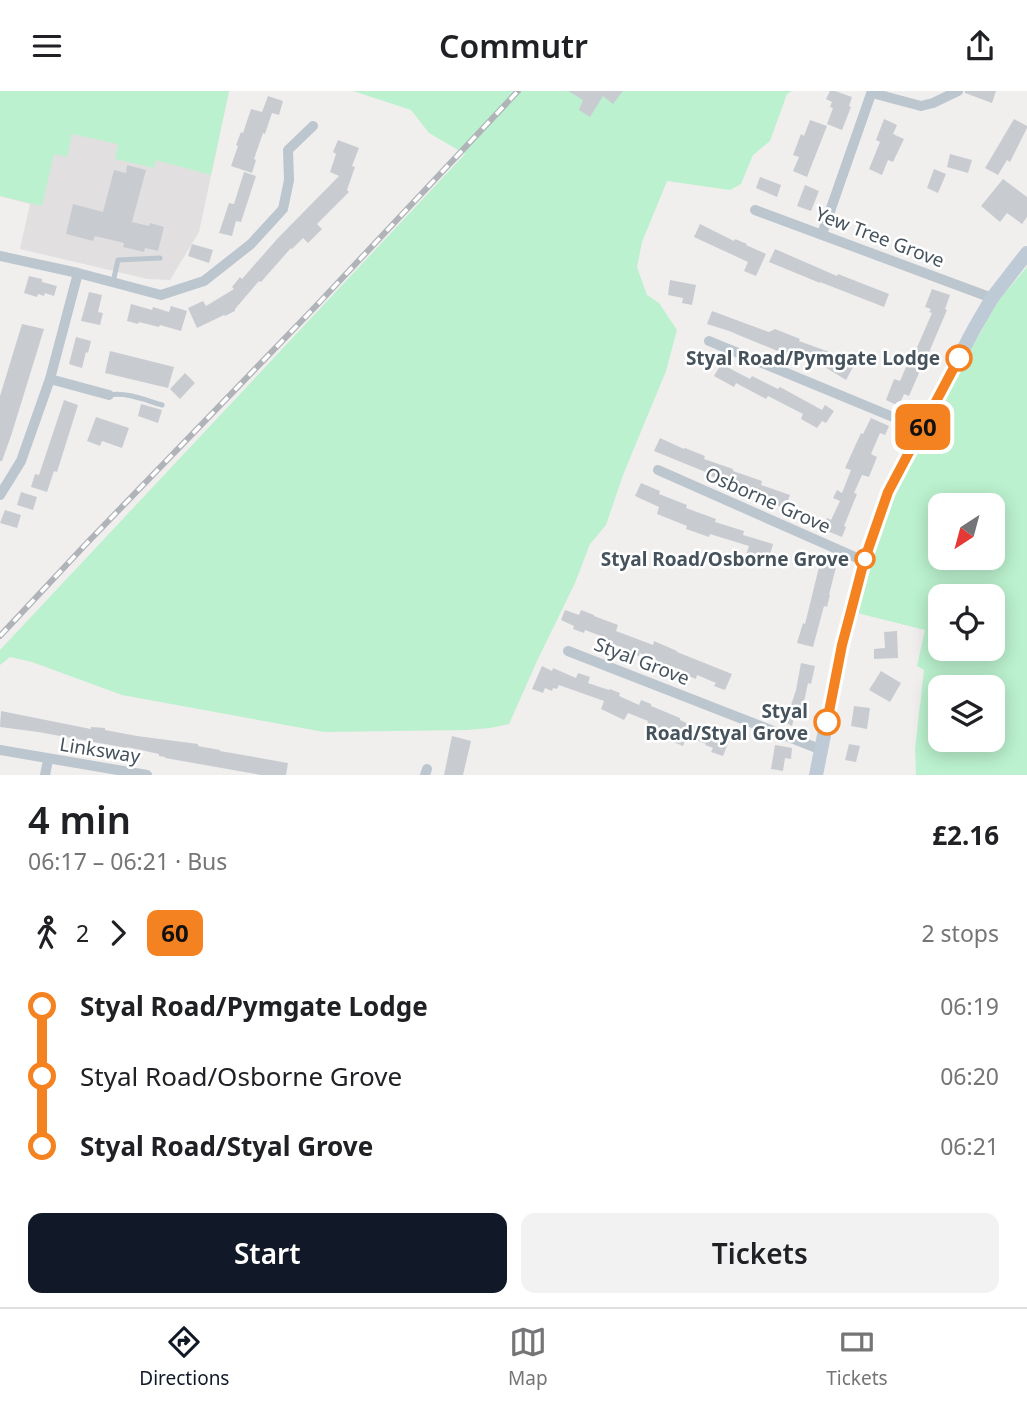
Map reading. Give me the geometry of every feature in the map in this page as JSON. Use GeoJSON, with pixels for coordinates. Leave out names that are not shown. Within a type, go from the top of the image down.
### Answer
{"type":"FeatureCollection","features":[{"type":"Feature","properties":{"kind":"main road"},"geometry":{"type":"LineString","coordinates":[[816,775],[842,645],[864,561],[888,492],[992,298],[1027,253]]}},
{"type":"Feature","properties":{"kind":"street"},"geometry":{"type":"LineString","coordinates":[[822,234],[872,92],[921,106],[958,91]]}},
{"type":"Feature","properties":{"kind":"street"},"geometry":{"type":"LineString","coordinates":[[0,256],[161,295],[205,281],[251,244],[283,209],[289,180],[288,151],[313,126]]}},
{"type":"Feature","properties":{"kind":"street","name":"Yew Tree Grove"},"geometry":{"type":"LineString","coordinates":[[755,210],[992,298]]}},
{"type":"Feature","properties":{"kind":"street"},"geometry":{"type":"LineString","coordinates":[[0,495],[21,461],[50,379],[78,273]]}},
{"type":"Feature","properties":{"kind":"street"},"geometry":{"type":"LineString","coordinates":[[709,341],[922,429]]}},
{"type":"Feature","properties":{"kind":"street"},"geometry":{"type":"LineString","coordinates":[[50,379],[109,395]]}},
{"type":"Feature","properties":{"kind":"street","name":"Osborne Grove"},"geometry":{"type":"LineString","coordinates":[[658,470],[864,561]]}},
{"type":"Feature","properties":{"kind":"street","name":"Styal Grove"},"geometry":{"type":"LineString","coordinates":[[568,651],[822,750]]}},
{"type":"Feature","properties":{"kind":"street","name":"Linksway"},"geometry":{"type":"LineString","coordinates":[[0,750],[147,775]]}},
{"type":"Feature","properties":{"kind":"street","name":"Linksway"},"geometry":{"type":"LineString","coordinates":[[45,775],[48,760]]}},
{"type":"Feature","properties":{"kind":"lane"},"geometry":{"type":"LineString","coordinates":[[113,282],[118,260],[160,258]]}},
{"type":"Feature","properties":{"kind":"lane"},"geometry":{"type":"LineString","coordinates":[[109,395],[129,395],[162,405]]}},
{"type":"Feature","properties":{"kind":"shaded area"},"geometry":{"type":"Polygon","coordinates":[[[0,91],[229,91],[199,232],[170,280],[148,279],[20,249],[30,204],[0,196],[0,91]]]}},
{"type":"Feature","properties":{"kind":"green space"},"geometry":{"type":"Polygon","coordinates":[[[0,91],[229,91],[211,175],[156,160],[154,168],[115,159],[118,144],[72,134],[67,157],[54,154],[42,206],[0,196],[0,91]]]}},
{"type":"Feature","properties":{"kind":"green space"},"geometry":{"type":"Polygon","coordinates":[[[353,91],[792,91],[787,94],[770,141],[753,155],[741,184],[730,190],[667,181],[642,242],[637,267],[647,295],[659,303],[677,330],[666,371],[623,475],[606,525],[590,544],[575,583],[509,724],[467,730],[324,732],[122,695],[32,662],[10,657],[0,665],[0,650],[465,154],[429,133],[411,110],[353,91]]]}},
{"type":"Feature","properties":{"kind":"green space"},"geometry":{"type":"Polygon","coordinates":[[[1027,267],[1027,775],[916,775],[915,749],[924,670],[917,666],[925,630],[857,613],[891,501],[998,301],[1027,267]]]}},
{"type":"Feature","properties":{"kind":"building"},"geometry":{"type":"Polygon","coordinates":[[[568,91],[623,91],[613,104],[603,96],[590,117],[579,110],[583,100],[568,91]]]}},
{"type":"Feature","properties":{"kind":"building"},"geometry":{"type":"Polygon","coordinates":[[[830,91],[852,97],[842,130],[827,124],[833,108],[830,107],[832,102],[826,99],[830,91]]]}},
{"type":"Feature","properties":{"kind":"building"},"geometry":{"type":"Polygon","coordinates":[[[965,91],[996,91],[992,103],[965,91]]]}},
{"type":"Feature","properties":{"kind":"building"},"geometry":{"type":"Polygon","coordinates":[[[268,96],[283,101],[279,115],[272,113],[265,134],[263,133],[252,173],[231,166],[238,146],[236,145],[251,109],[262,112],[268,96]]]}},
{"type":"Feature","properties":{"kind":"building"},"geometry":{"type":"Polygon","coordinates":[[[884,119],[897,125],[893,134],[904,139],[893,162],[888,160],[882,175],[869,169],[880,142],[876,140],[884,119]]]}},
{"type":"Feature","properties":{"kind":"building"},"geometry":{"type":"Polygon","coordinates":[[[1014,119],[1027,128],[1010,162],[1007,160],[998,175],[985,168],[1014,119]]]}},
{"type":"Feature","properties":{"kind":"building"},"geometry":{"type":"Polygon","coordinates":[[[810,120],[827,126],[807,177],[793,171],[799,157],[793,155],[810,120]]]}},
{"type":"Feature","properties":{"kind":"building"},"geometry":{"type":"Polygon","coordinates":[[[338,140],[359,148],[352,166],[355,167],[347,190],[349,192],[317,224],[322,229],[308,243],[303,238],[291,248],[235,311],[197,328],[188,308],[203,301],[206,306],[234,289],[232,287],[240,277],[242,279],[339,176],[330,172],[338,140]]]}},
{"type":"Feature","properties":{"kind":"building"},"geometry":{"type":"Polygon","coordinates":[[[950,154],[972,160],[968,173],[947,167],[950,154]]]}},
{"type":"Feature","properties":{"kind":"building"},"geometry":{"type":"Polygon","coordinates":[[[127,165],[146,170],[132,222],[164,227],[158,251],[145,248],[144,252],[123,247],[124,243],[95,236],[93,241],[66,234],[73,204],[103,212],[114,170],[126,173],[127,165]]]}},
{"type":"Feature","properties":{"kind":"building"},"geometry":{"type":"Polygon","coordinates":[[[934,169],[946,174],[938,193],[927,188],[934,169]]]}},
{"type":"Feature","properties":{"kind":"building"},"geometry":{"type":"Polygon","coordinates":[[[244,172],[256,176],[241,222],[236,221],[232,236],[219,233],[229,203],[234,204],[244,172]]]}},
{"type":"Feature","properties":{"kind":"building"},"geometry":{"type":"Polygon","coordinates":[[[760,177],[781,185],[777,197],[756,188],[760,177]]]}},
{"type":"Feature","properties":{"kind":"building"},"geometry":{"type":"Polygon","coordinates":[[[1003,179],[1027,197],[1027,217],[1022,224],[1007,213],[1000,222],[981,206],[1003,179]]]}},
{"type":"Feature","properties":{"kind":"building"},"geometry":{"type":"Polygon","coordinates":[[[805,185],[819,191],[811,211],[797,206],[805,185]]]}},
{"type":"Feature","properties":{"kind":"building"},"geometry":{"type":"Polygon","coordinates":[[[700,224],[766,254],[756,276],[744,271],[748,262],[694,237],[700,224]]]}},
{"type":"Feature","properties":{"kind":"building"},"geometry":{"type":"Polygon","coordinates":[[[192,244],[213,250],[209,263],[188,256],[192,244]]]}},
{"type":"Feature","properties":{"kind":"building"},"geometry":{"type":"Polygon","coordinates":[[[775,249],[837,276],[838,274],[889,294],[884,307],[769,262],[775,249]]]}},
{"type":"Feature","properties":{"kind":"building"},"geometry":{"type":"Polygon","coordinates":[[[29,276],[57,286],[54,296],[45,293],[44,296],[38,294],[37,297],[24,293],[29,276]]]}},
{"type":"Feature","properties":{"kind":"building"},"geometry":{"type":"Polygon","coordinates":[[[670,280],[696,285],[692,305],[682,303],[683,298],[668,295],[670,280]]]}},
{"type":"Feature","properties":{"kind":"building"},"geometry":{"type":"Polygon","coordinates":[[[932,289],[950,295],[945,309],[947,310],[927,357],[931,359],[927,368],[922,366],[909,396],[904,394],[899,406],[886,400],[894,379],[900,381],[932,313],[929,312],[931,309],[925,307],[932,289]]]}},
{"type":"Feature","properties":{"kind":"building"},"geometry":{"type":"Polygon","coordinates":[[[89,292],[102,295],[98,312],[103,313],[100,325],[81,321],[89,292]]]}},
{"type":"Feature","properties":{"kind":"building"},"geometry":{"type":"Polygon","coordinates":[[[131,304],[152,310],[153,307],[169,312],[171,306],[187,311],[181,331],[127,321],[131,304]]]}},
{"type":"Feature","properties":{"kind":"building"},"geometry":{"type":"Polygon","coordinates":[[[712,311],[769,332],[775,329],[835,354],[853,367],[846,380],[815,361],[794,353],[792,357],[707,324],[712,311]]]}},
{"type":"Feature","properties":{"kind":"building"},"geometry":{"type":"Polygon","coordinates":[[[22,324],[44,329],[11,436],[0,461],[0,396],[22,324]]]}},
{"type":"Feature","properties":{"kind":"building"},"geometry":{"type":"Polygon","coordinates":[[[76,337],[91,341],[82,368],[69,364],[76,337]]]}},
{"type":"Feature","properties":{"kind":"building"},"geometry":{"type":"Polygon","coordinates":[[[110,351],[174,367],[168,388],[105,373],[110,351]]]}},
{"type":"Feature","properties":{"kind":"building"},"geometry":{"type":"Polygon","coordinates":[[[721,364],[750,379],[752,376],[778,389],[780,387],[822,410],[825,405],[834,411],[826,423],[822,421],[817,428],[801,419],[803,414],[768,396],[766,399],[736,383],[734,387],[714,376],[721,364]]]}},
{"type":"Feature","properties":{"kind":"building"},"geometry":{"type":"Polygon","coordinates":[[[185,373],[195,383],[180,399],[170,389],[185,373]]]}},
{"type":"Feature","properties":{"kind":"building"},"geometry":{"type":"Polygon","coordinates":[[[64,400],[78,405],[57,472],[54,471],[47,492],[31,487],[35,474],[39,475],[64,400]]]}},
{"type":"Feature","properties":{"kind":"building"},"geometry":{"type":"Polygon","coordinates":[[[141,404],[162,410],[158,423],[138,416],[141,404]]]}},
{"type":"Feature","properties":{"kind":"building"},"geometry":{"type":"Polygon","coordinates":[[[96,417],[129,428],[122,448],[102,441],[100,446],[87,441],[96,417]]]}},
{"type":"Feature","properties":{"kind":"building"},"geometry":{"type":"Polygon","coordinates":[[[871,418],[889,426],[885,435],[880,433],[871,454],[877,457],[869,477],[862,475],[854,493],[857,494],[842,537],[822,529],[827,518],[831,520],[840,501],[833,498],[837,490],[842,493],[851,470],[845,468],[871,418]]]}},
{"type":"Feature","properties":{"kind":"building"},"geometry":{"type":"Polygon","coordinates":[[[660,438],[705,456],[704,459],[762,481],[761,485],[790,495],[785,508],[764,501],[766,497],[654,451],[660,438]]]}},
{"type":"Feature","properties":{"kind":"building"},"geometry":{"type":"Polygon","coordinates":[[[641,483],[660,491],[659,494],[687,505],[686,508],[716,519],[715,522],[744,531],[743,535],[773,544],[768,562],[746,555],[749,546],[686,529],[687,526],[657,514],[659,507],[635,496],[641,483]]]}},
{"type":"Feature","properties":{"kind":"building"},"geometry":{"type":"Polygon","coordinates":[[[21,492],[37,497],[33,510],[17,505],[21,492]]]}},
{"type":"Feature","properties":{"kind":"building"},"geometry":{"type":"Polygon","coordinates":[[[5,510],[21,515],[17,528],[0,523],[5,510]]]}},
{"type":"Feature","properties":{"kind":"building"},"geometry":{"type":"Polygon","coordinates":[[[820,563],[836,567],[827,607],[824,606],[813,647],[797,643],[803,623],[805,624],[820,563]]]}},
{"type":"Feature","properties":{"kind":"building"},"geometry":{"type":"Polygon","coordinates":[[[565,610],[579,615],[581,610],[618,625],[616,631],[653,645],[654,641],[732,674],[725,690],[697,675],[696,679],[683,674],[684,671],[656,663],[640,653],[639,656],[627,652],[628,650],[600,639],[601,636],[573,629],[574,626],[561,620],[565,610]]]}},
{"type":"Feature","properties":{"kind":"building"},"geometry":{"type":"Polygon","coordinates":[[[897,631],[898,658],[874,659],[874,649],[885,648],[884,632],[897,631]]]}},
{"type":"Feature","properties":{"kind":"building"},"geometry":{"type":"Polygon","coordinates":[[[801,663],[815,666],[811,684],[808,683],[803,719],[794,718],[792,726],[777,718],[782,708],[789,711],[801,663]]]}},
{"type":"Feature","properties":{"kind":"building"},"geometry":{"type":"Polygon","coordinates":[[[542,666],[576,678],[578,673],[590,677],[588,683],[620,693],[619,696],[639,705],[641,700],[651,704],[704,731],[706,725],[717,729],[716,731],[727,736],[725,739],[729,741],[723,756],[711,752],[713,748],[687,736],[683,746],[661,737],[663,732],[647,725],[648,721],[628,713],[624,720],[601,709],[604,701],[559,685],[552,691],[545,688],[543,693],[532,689],[542,666]]]}},
{"type":"Feature","properties":{"kind":"building"},"geometry":{"type":"Polygon","coordinates":[[[881,671],[901,683],[890,702],[869,690],[881,671]]]}},
{"type":"Feature","properties":{"kind":"building"},"geometry":{"type":"Polygon","coordinates":[[[854,706],[870,708],[867,729],[851,726],[854,706]]]}},
{"type":"Feature","properties":{"kind":"building"},"geometry":{"type":"Polygon","coordinates":[[[1,711],[91,729],[105,728],[137,736],[198,744],[220,751],[288,763],[286,775],[261,775],[165,758],[159,754],[127,747],[0,727],[1,711]]]}},
{"type":"Feature","properties":{"kind":"building"},"geometry":{"type":"Polygon","coordinates":[[[452,736],[471,741],[463,775],[444,775],[452,736]]]}},
{"type":"Feature","properties":{"kind":"building"},"geometry":{"type":"Polygon","coordinates":[[[849,744],[860,746],[856,762],[845,760],[849,744]]]}},
{"type":"Feature","properties":{"kind":"building"},"geometry":{"type":"Polygon","coordinates":[[[775,745],[792,748],[791,759],[785,758],[783,771],[771,769],[775,745]]]}},
{"type":"Feature","properties":{"kind":"railway"},"geometry":{"type":"LineString","coordinates":[[0,636],[518,91]]}},
{"type":"Feature","properties":{"kind":"bus line","name":"60"},"geometry":{"type":"LineString","coordinates":[[827,722],[842,645],[864,561],[888,492],[959,358]]}},
{"type":"Feature","properties":{"kind":"place","name":"Styal Road/Pymgate Lodge"},"geometry":{"type":"Point","coordinates":[959,358]}},
{"type":"Feature","properties":{"kind":"place","name":"Styal Road/Osborne Grove"},"geometry":{"type":"Point","coordinates":[865,559]}},
{"type":"Feature","properties":{"kind":"place","name":"Styal Road/Styal Grove"},"geometry":{"type":"Point","coordinates":[827,722]}}]}
